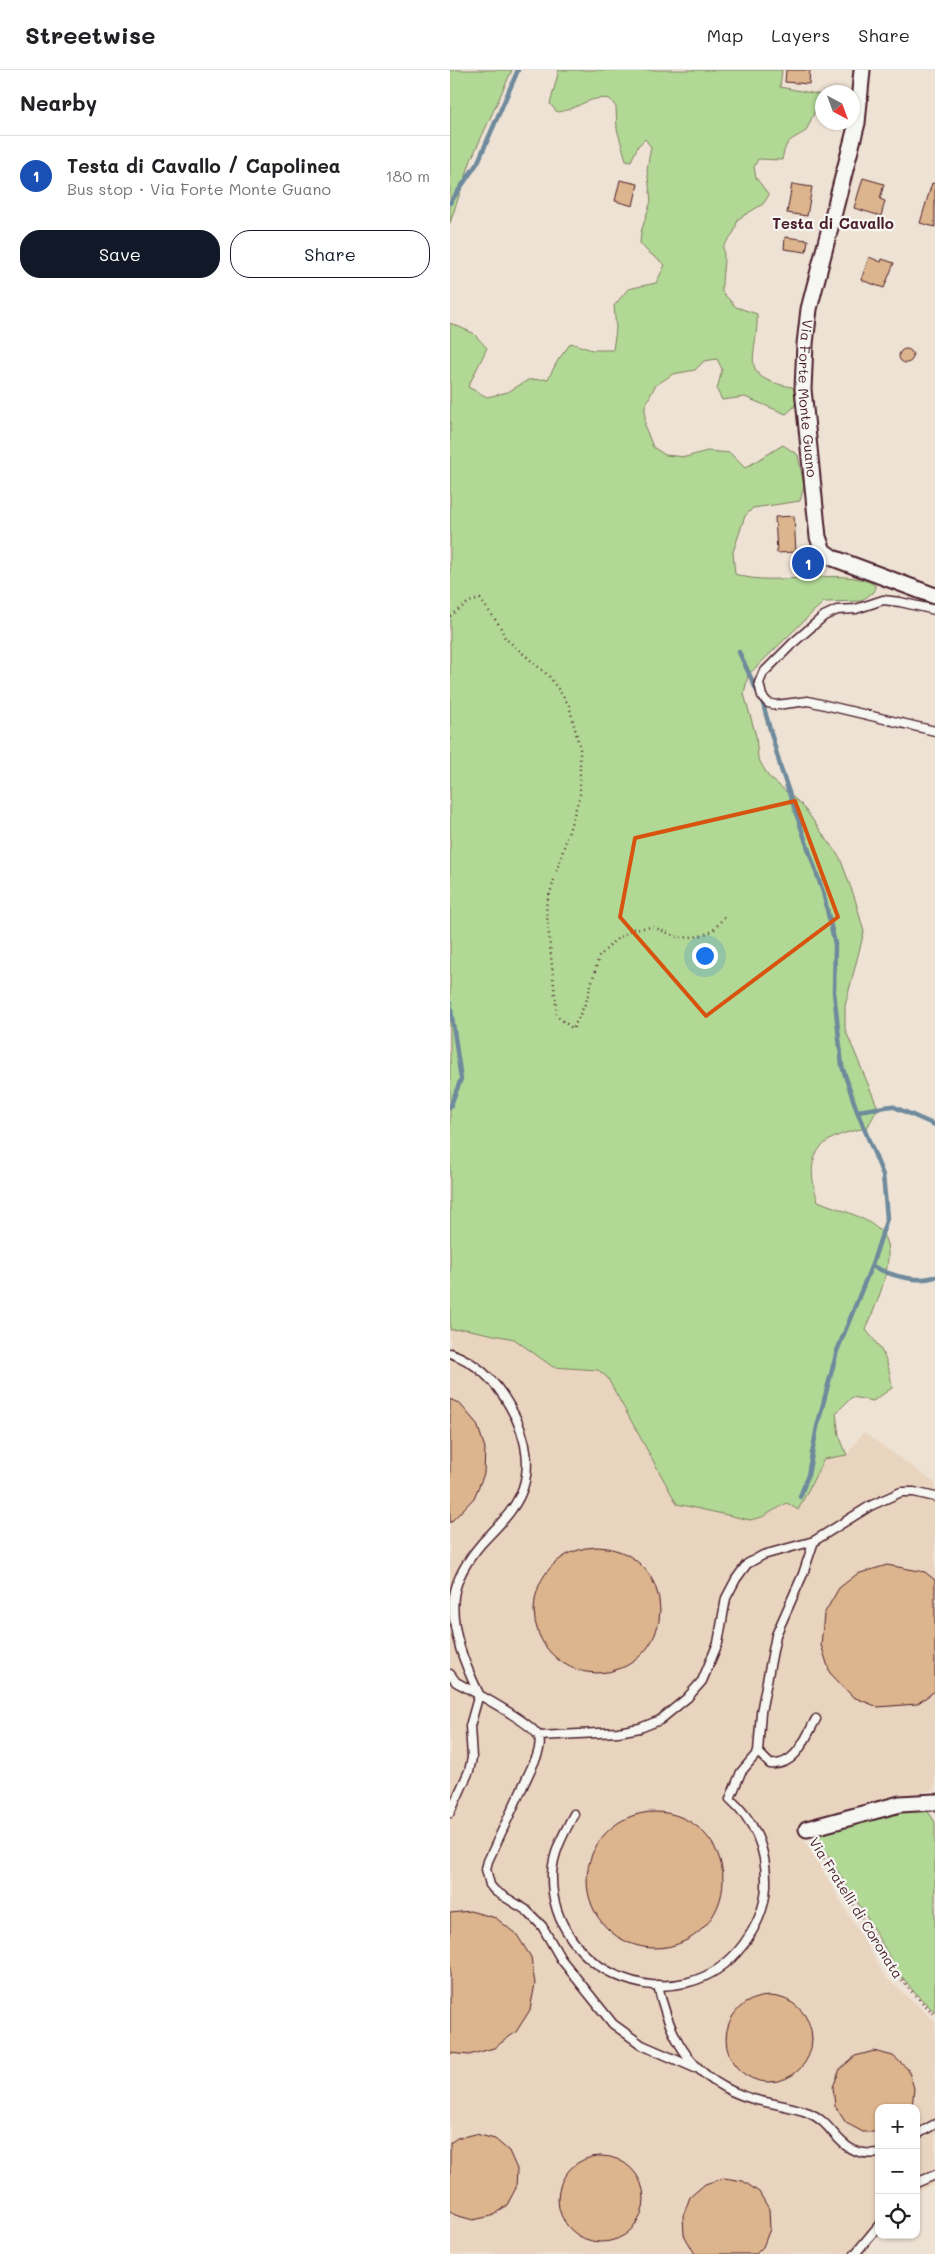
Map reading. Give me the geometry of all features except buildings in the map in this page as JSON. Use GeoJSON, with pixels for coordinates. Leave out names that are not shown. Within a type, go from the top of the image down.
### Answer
{"type":"FeatureCollection","features":[{"type":"Feature","properties":{"kind":"street","name":"Via Forte Monte Guano"},"geometry":{"type":"LineString","coordinates":[[862,70],[857,123],[809,309],[805,344],[803,389],[818,538],[823,551],[833,558],[935,596]]}},
{"type":"Feature","properties":{"kind":"street","name":"Via Fratelli di Coronata"},"geometry":{"type":"LineString","coordinates":[[807,1829],[900,1804],[935,1802]]}},
{"type":"Feature","properties":{"kind":"lane"},"geometry":{"type":"LineString","coordinates":[[935,610],[883,600],[856,609],[838,610],[824,616],[793,643],[763,673],[759,683],[762,696],[768,703],[776,705],[808,701],[935,731]]}},
{"type":"Feature","properties":{"kind":"lane"},"geometry":{"type":"LineString","coordinates":[[450,1354],[471,1364],[484,1373],[501,1391],[518,1420],[526,1441],[527,1462],[524,1486],[512,1509],[471,1556],[458,1579],[453,1597],[454,1624],[463,1659],[479,1694],[470,1726],[472,1758],[469,1771],[450,1813]]}},
{"type":"Feature","properties":{"kind":"lane"},"geometry":{"type":"LineString","coordinates":[[538,1736],[630,1731],[651,1724],[668,1714],[687,1698],[702,1681],[718,1642],[726,1598],[742,1570],[754,1558],[814,1541],[858,1513],[901,1492],[921,1493],[935,1497]]}},
{"type":"Feature","properties":{"kind":"lane"},"geometry":{"type":"LineString","coordinates":[[574,1814],[559,1842],[552,1874],[555,1906],[568,1935],[588,1960],[616,1977],[646,1986],[678,1984],[709,1974],[735,1955],[754,1930],[765,1899],[767,1867],[759,1836],[742,1809],[730,1799],[741,1772],[758,1752],[761,1712],[776,1635],[803,1574],[814,1541]]}},
{"type":"Feature","properties":{"kind":"lane"},"geometry":{"type":"LineString","coordinates":[[450,1674],[456,1682],[479,1694],[529,1726],[538,1736],[540,1746],[537,1756],[488,1861],[486,1869],[490,1885],[495,1891],[526,1910],[542,1926],[561,1959],[613,2024],[642,2045],[695,2068],[730,2092],[809,2113],[821,2122],[841,2143],[868,2154],[875,2153]]}},
{"type":"Feature","properties":{"kind":"lane"},"geometry":{"type":"LineString","coordinates":[[758,1752],[770,1764],[779,1765],[788,1761],[800,1748],[816,1719]]}},
{"type":"Feature","properties":{"kind":"lane"},"geometry":{"type":"LineString","coordinates":[[658,1985],[663,2009],[673,2032],[695,2068]]}},
{"type":"Feature","properties":{"kind":"lane"},"geometry":{"type":"LineString","coordinates":[[920,2133],[935,2124]]}},
{"type":"Feature","properties":{"kind":"lane"},"geometry":{"type":"LineString","coordinates":[[920,2181],[935,2175]]}},
{"type":"Feature","properties":{"kind":"lane"},"geometry":{"type":"LineString","coordinates":[[855,2254],[875,2230]]}},
{"type":"Feature","properties":{"kind":"path"},"geometry":{"type":"LineString","coordinates":[[450,616],[469,602],[480,599],[500,626],[505,638],[549,676],[569,706],[580,749],[580,795],[546,906],[556,1016],[572,1029],[586,1002],[599,958],[614,941],[632,929],[653,927],[680,938],[700,936],[713,931],[724,917]]}},
{"type":"Feature","properties":{"kind":"path","name":"Via Fratelli di Coronata"},"geometry":{"type":"LineString","coordinates":[[807,1829],[899,1976],[910,1992],[935,2016]]}},
{"type":"Feature","properties":{"kind":"highlighted area"},"geometry":{"type":"Polygon","coordinates":[[[795,801],[838,917],[706,1016],[620,917],[635,838],[795,801]]]}},
{"type":"Feature","properties":{"kind":"shaded area"},"geometry":{"type":"Polygon","coordinates":[[[465,1329],[514,1339],[553,1367],[599,1370],[607,1377],[678,1504],[762,1517],[787,1503],[798,1510],[824,1459],[847,1455],[863,1432],[935,1483],[935,1789],[801,1827],[802,1836],[886,1978],[935,2021],[935,2184],[920,2190],[920,2104],[875,2104],[875,2239],[865,2251],[868,2254],[450,2254],[450,1330],[465,1329]]]}},
{"type":"Feature","properties":{"kind":"green space"},"geometry":{"type":"Polygon","coordinates":[[[450,70],[512,70],[471,160],[450,223],[450,70]]]}},
{"type":"Feature","properties":{"kind":"green space"},"geometry":{"type":"Polygon","coordinates":[[[559,70],[782,70],[780,87],[815,94],[815,111],[806,131],[787,144],[782,160],[758,159],[754,167],[756,178],[769,195],[763,204],[738,219],[734,232],[723,247],[722,292],[736,307],[757,314],[753,362],[756,371],[762,377],[774,383],[792,387],[798,396],[794,407],[786,414],[745,397],[722,400],[717,390],[722,369],[717,359],[704,361],[695,370],[673,374],[655,386],[645,406],[645,427],[653,447],[665,455],[686,457],[707,451],[730,453],[745,468],[783,445],[798,455],[804,486],[800,501],[753,508],[745,516],[733,552],[735,574],[751,578],[769,579],[845,577],[862,579],[875,585],[875,591],[861,601],[824,602],[748,675],[744,694],[756,736],[758,758],[768,776],[802,805],[840,858],[855,899],[864,932],[845,1006],[845,1029],[878,1108],[867,1128],[851,1131],[827,1142],[814,1159],[812,1170],[818,1201],[865,1220],[878,1229],[885,1238],[888,1250],[888,1264],[880,1293],[866,1330],[884,1356],[892,1388],[873,1401],[852,1397],[836,1413],[839,1435],[847,1455],[824,1459],[798,1510],[787,1503],[762,1517],[750,1520],[677,1504],[607,1377],[598,1370],[553,1367],[514,1339],[465,1329],[450,1330],[450,323],[473,333],[487,348],[468,387],[487,397],[508,392],[528,380],[548,379],[558,360],[571,343],[592,350],[613,350],[616,329],[614,306],[628,289],[656,283],[665,265],[640,243],[641,232],[651,201],[647,169],[651,147],[645,139],[638,146],[631,161],[626,160],[617,129],[616,107],[610,99],[595,99],[571,109],[557,112],[550,104],[559,70]]]}},
{"type":"Feature","properties":{"kind":"green space"},"geometry":{"type":"Polygon","coordinates":[[[925,1807],[935,1822],[935,2012],[913,1991],[897,1970],[866,1916],[813,1832],[822,1827],[925,1807]]]}},
{"type":"Feature","properties":{"kind":"waterway"},"geometry":{"type":"LineString","coordinates":[[450,203],[478,162],[518,70]]}},
{"type":"Feature","properties":{"kind":"waterway"},"geometry":{"type":"LineString","coordinates":[[739,652],[763,704],[781,769],[823,892],[835,944],[834,992],[842,1066],[857,1111],[883,1175],[887,1218],[873,1262],[837,1351],[817,1427],[808,1475],[800,1497]]}},
{"type":"Feature","properties":{"kind":"waterway"},"geometry":{"type":"LineString","coordinates":[[450,1003],[461,1079],[450,1107]]}},
{"type":"Feature","properties":{"kind":"waterway"},"geometry":{"type":"LineString","coordinates":[[857,1111],[892,1106],[935,1125]]}},
{"type":"Feature","properties":{"kind":"waterway"},"geometry":{"type":"LineString","coordinates":[[872,1266],[911,1279],[935,1277]]}},
{"type":"Feature","properties":{"kind":"place","name":"Testa di Cavallo / Capolinea"},"geometry":{"type":"Point","coordinates":[808,563]}},
{"type":"Feature","properties":{"kind":"district","name":"Testa di Cavallo"},"geometry":{"type":"Point","coordinates":[833,224]}}]}
